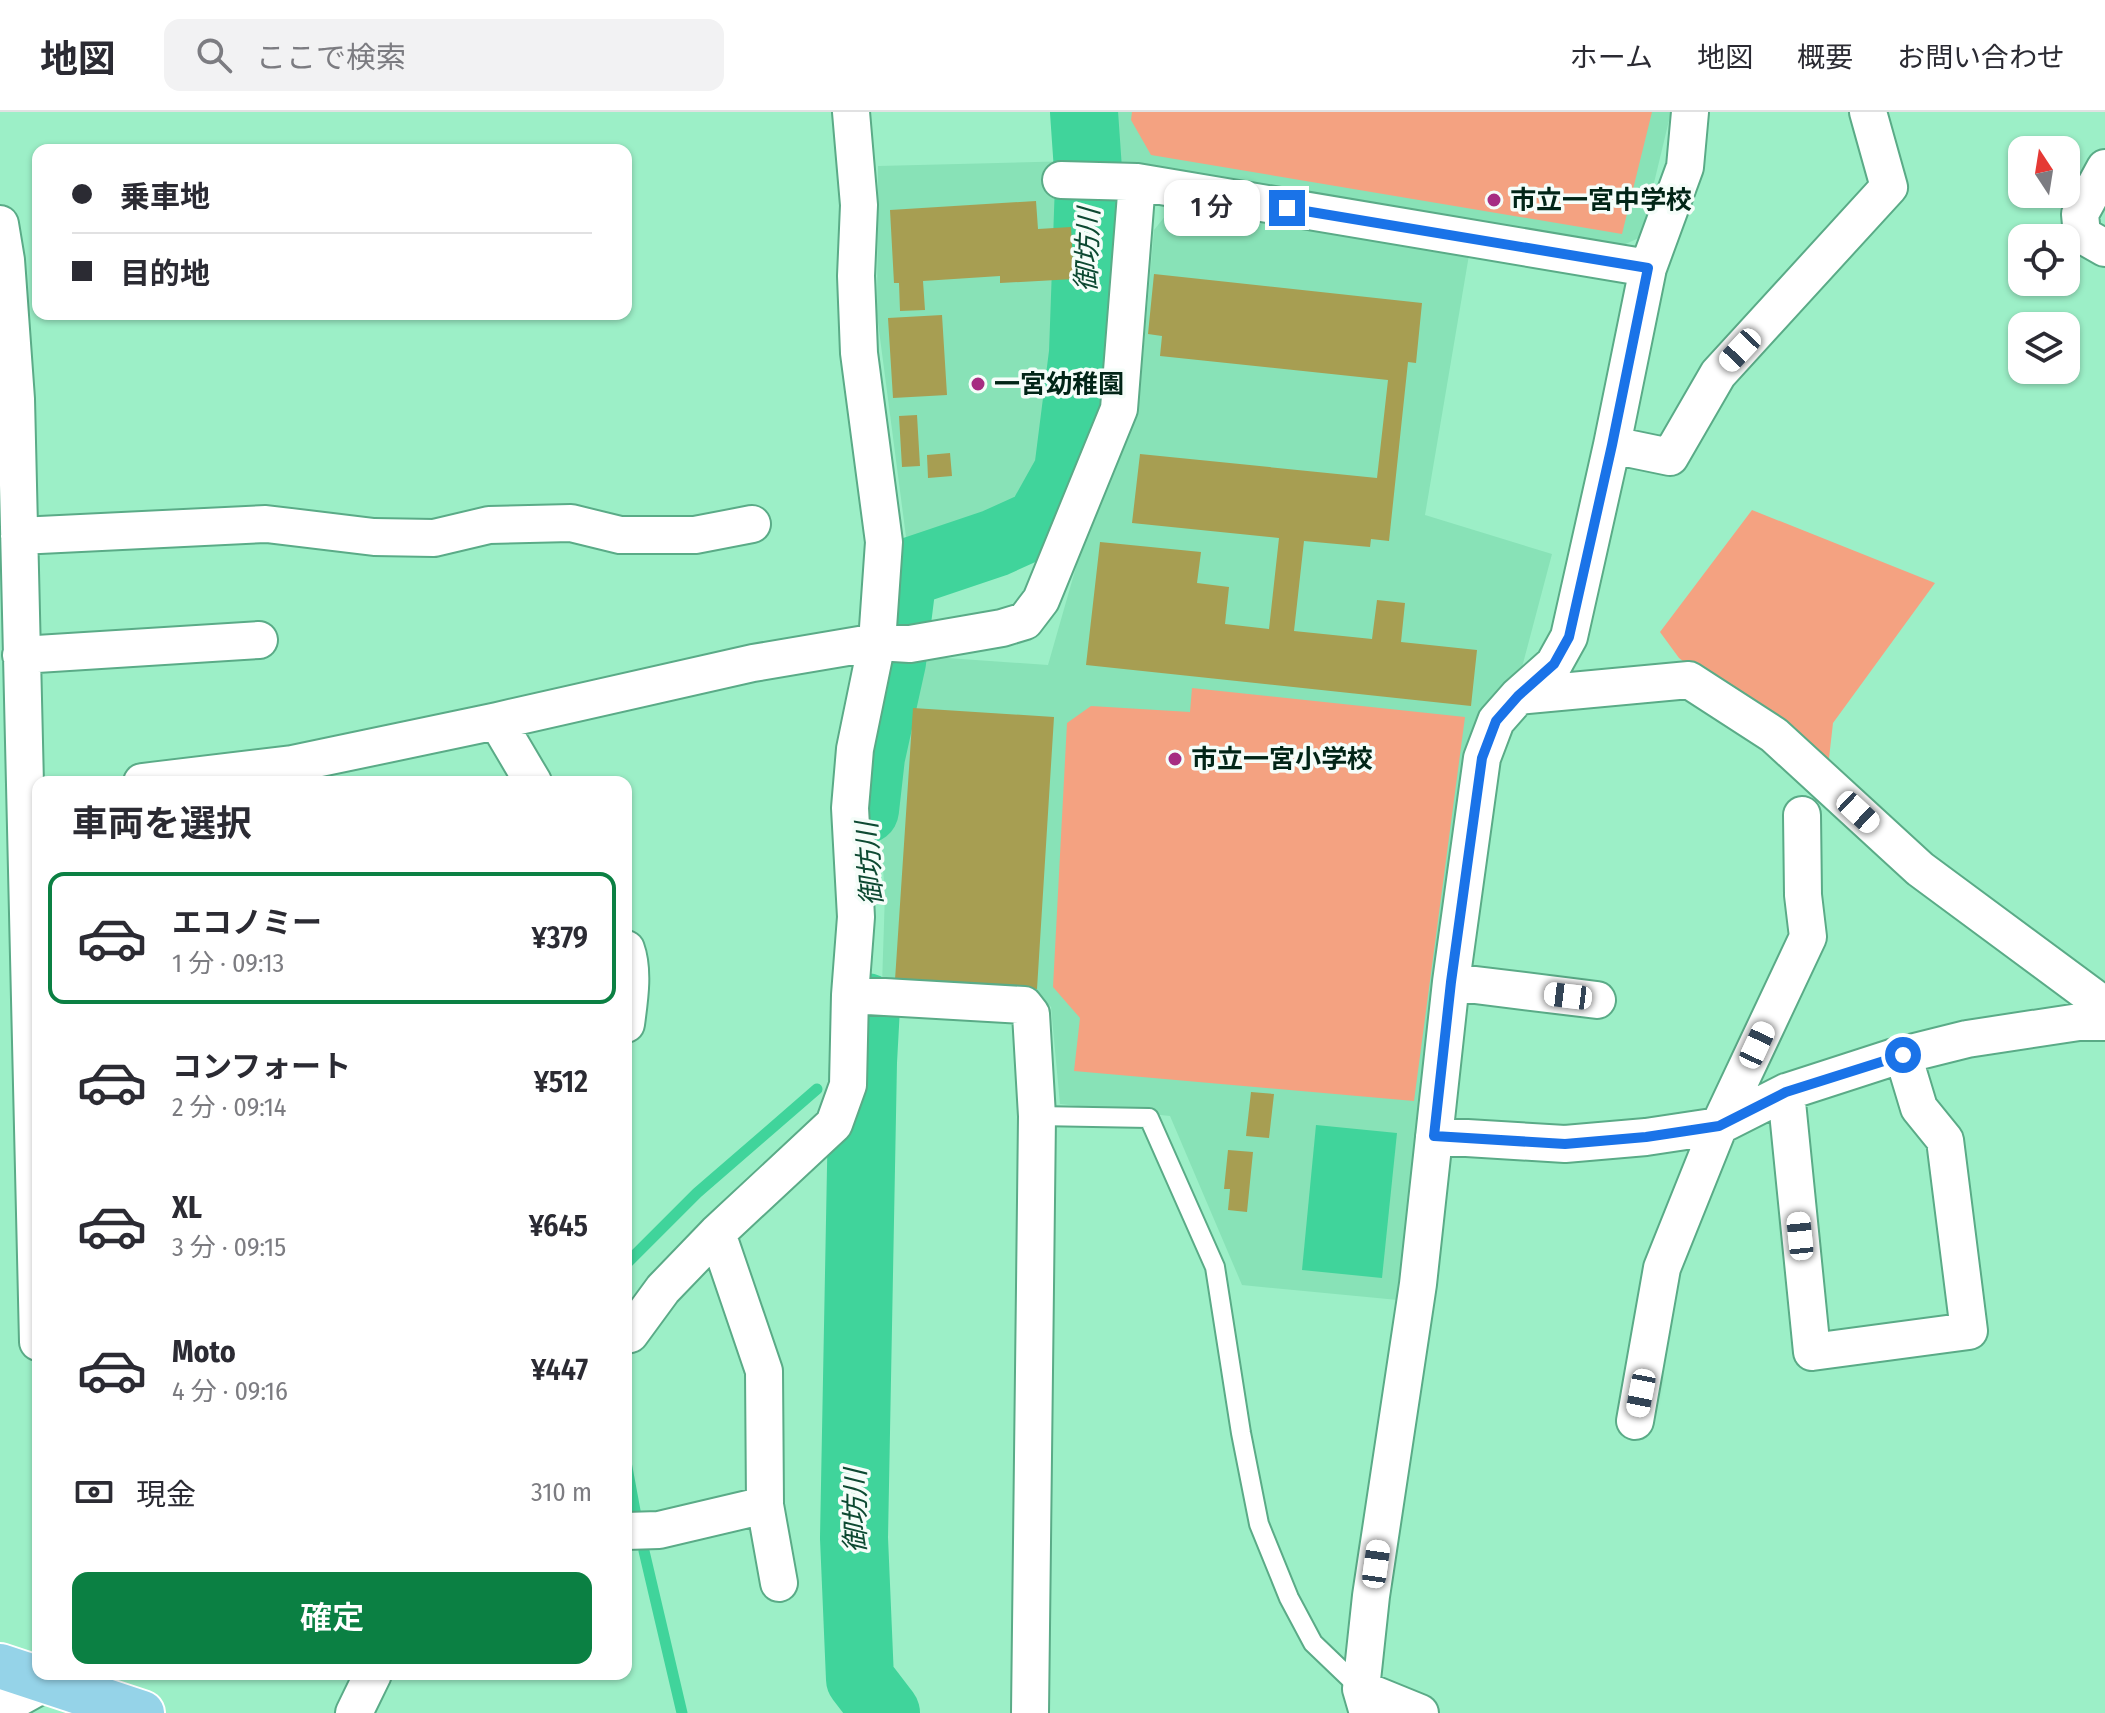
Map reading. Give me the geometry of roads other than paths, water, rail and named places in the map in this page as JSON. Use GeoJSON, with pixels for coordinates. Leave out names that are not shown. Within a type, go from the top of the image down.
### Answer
{"type":"FeatureCollection","features":[{"type":"Feature","properties":{"kind":"main road"},"geometry":{"type":"LineString","coordinates":[[0,1666],[47,1690],[142,1713]]}},
{"type":"Feature","properties":{"kind":"street"},"geometry":{"type":"LineString","coordinates":[[632,1331],[663,1289],[717,1233],[834,1124],[848,1085],[862,995],[850,808],[855,749],[890,642],[884,542],[859,353],[856,276],[859,205],[851,112]]}},
{"type":"Feature","properties":{"kind":"street"},"geometry":{"type":"LineString","coordinates":[[1420,1713],[1365,1701],[1371,1596],[1418,1284],[1451,982],[1482,758],[1496,721],[1518,696],[1554,664],[1569,637],[1648,268],[1685,167],[1690,112]]}},
{"type":"Feature","properties":{"kind":"street"},"geometry":{"type":"LineString","coordinates":[[1612,445],[1670,457],[1718,374],[1889,187],[1868,112]]}},
{"type":"Feature","properties":{"kind":"street"},"geometry":{"type":"LineString","coordinates":[[2105,168],[2080,214],[2082,235],[2105,248]]}},
{"type":"Feature","properties":{"kind":"street"},"geometry":{"type":"LineString","coordinates":[[1061,180],[1125,182],[1648,268]]}},
{"type":"Feature","properties":{"kind":"street"},"geometry":{"type":"LineString","coordinates":[[192,776],[292,764],[753,663],[1002,628],[1025,621],[1041,600],[1119,409],[1125,182]]}},
{"type":"Feature","properties":{"kind":"street"},"geometry":{"type":"LineString","coordinates":[[0,224],[6,260],[16,399],[21,655],[32,795],[16,1027],[32,1143]]}},
{"type":"Feature","properties":{"kind":"street"},"geometry":{"type":"LineString","coordinates":[[19,536],[266,524],[374,537],[434,538],[489,525],[571,523],[620,535],[695,535],[752,524]]}},
{"type":"Feature","properties":{"kind":"street"},"geometry":{"type":"LineString","coordinates":[[21,655],[259,640]]}},
{"type":"Feature","properties":{"kind":"street"},"geometry":{"type":"LineString","coordinates":[[1518,696],[1689,680],[1774,735],[1920,869],[2105,1006]]}},
{"type":"Feature","properties":{"kind":"street"},"geometry":{"type":"LineString","coordinates":[[497,721],[529,776]]}},
{"type":"Feature","properties":{"kind":"street"},"geometry":{"type":"LineString","coordinates":[[1635,1421],[1662,1268],[1719,1126],[1808,937],[1803,895],[1802,815]]}},
{"type":"Feature","properties":{"kind":"street"},"geometry":{"type":"LineString","coordinates":[[1451,982],[1597,1000]]}},
{"type":"Feature","properties":{"kind":"street"},"geometry":{"type":"LineString","coordinates":[[862,995],[1024,1005],[1031,1014],[1037,1116],[1030,1713]]}},
{"type":"Feature","properties":{"kind":"street"},"geometry":{"type":"LineString","coordinates":[[1434,1136],[1565,1144],[1646,1137],[1719,1126],[1786,1092],[1903,1055],[1967,1039],[2079,1022],[2105,1022]]}},
{"type":"Feature","properties":{"kind":"street"},"geometry":{"type":"LineString","coordinates":[[1786,1092],[1812,1352],[1969,1331],[1945,1140],[1919,1108],[1903,1055]]}},
{"type":"Feature","properties":{"kind":"street"},"geometry":{"type":"LineString","coordinates":[[717,1233],[764,1371],[765,1505],[779,1583]]}},
{"type":"Feature","properties":{"kind":"street"},"geometry":{"type":"LineString","coordinates":[[632,1531],[659,1530],[765,1505]]}},
{"type":"Feature","properties":{"kind":"street"},"geometry":{"type":"LineString","coordinates":[[354,1713],[370,1680]]}},
{"type":"Feature","properties":{"kind":"street"},"geometry":{"type":"LineString","coordinates":[[0,1708],[47,1690]]}},
{"type":"Feature","properties":{"kind":"lane"},"geometry":{"type":"LineString","coordinates":[[1037,1116],[1149,1118],[1215,1267],[1259,1524],[1289,1598],[1313,1643],[1365,1701]]}},
{"type":"Feature","properties":{"kind":"waterway","name":"御坊川"},"geometry":{"type":"LineString","coordinates":[[865,810],[871,757],[892,662],[903,574],[995,543],[1039,523],[1068,471],[1083,353],[1089,184],[1084,112]]}},
{"type":"Feature","properties":{"kind":"waterway"},"geometry":{"type":"LineString","coordinates":[[899,546],[903,574]]}},
{"type":"Feature","properties":{"kind":"waterway","name":"御坊川"},"geometry":{"type":"LineString","coordinates":[[866,1007],[854,1538],[860,1679],[886,1713]]}},
{"type":"Feature","properties":{"kind":"waterway"},"geometry":{"type":"LineString","coordinates":[[632,1258],[697,1193],[817,1089]]}},
{"type":"Feature","properties":{"kind":"waterway"},"geometry":{"type":"LineString","coordinates":[[632,1494],[636,1516]]}},
{"type":"Feature","properties":{"kind":"waterway"},"geometry":{"type":"LineString","coordinates":[[644,1551],[682,1713]]}},
{"type":"Feature","properties":{"kind":"place","name":"市立一宮中学校"},"geometry":{"type":"Point","coordinates":[1494,200]}},
{"type":"Feature","properties":{"kind":"place","name":"一宮幼稚園"},"geometry":{"type":"Point","coordinates":[978,384]}},
{"type":"Feature","properties":{"kind":"place","name":"市立一宮小学校"},"geometry":{"type":"Point","coordinates":[1175,759]}}]}
